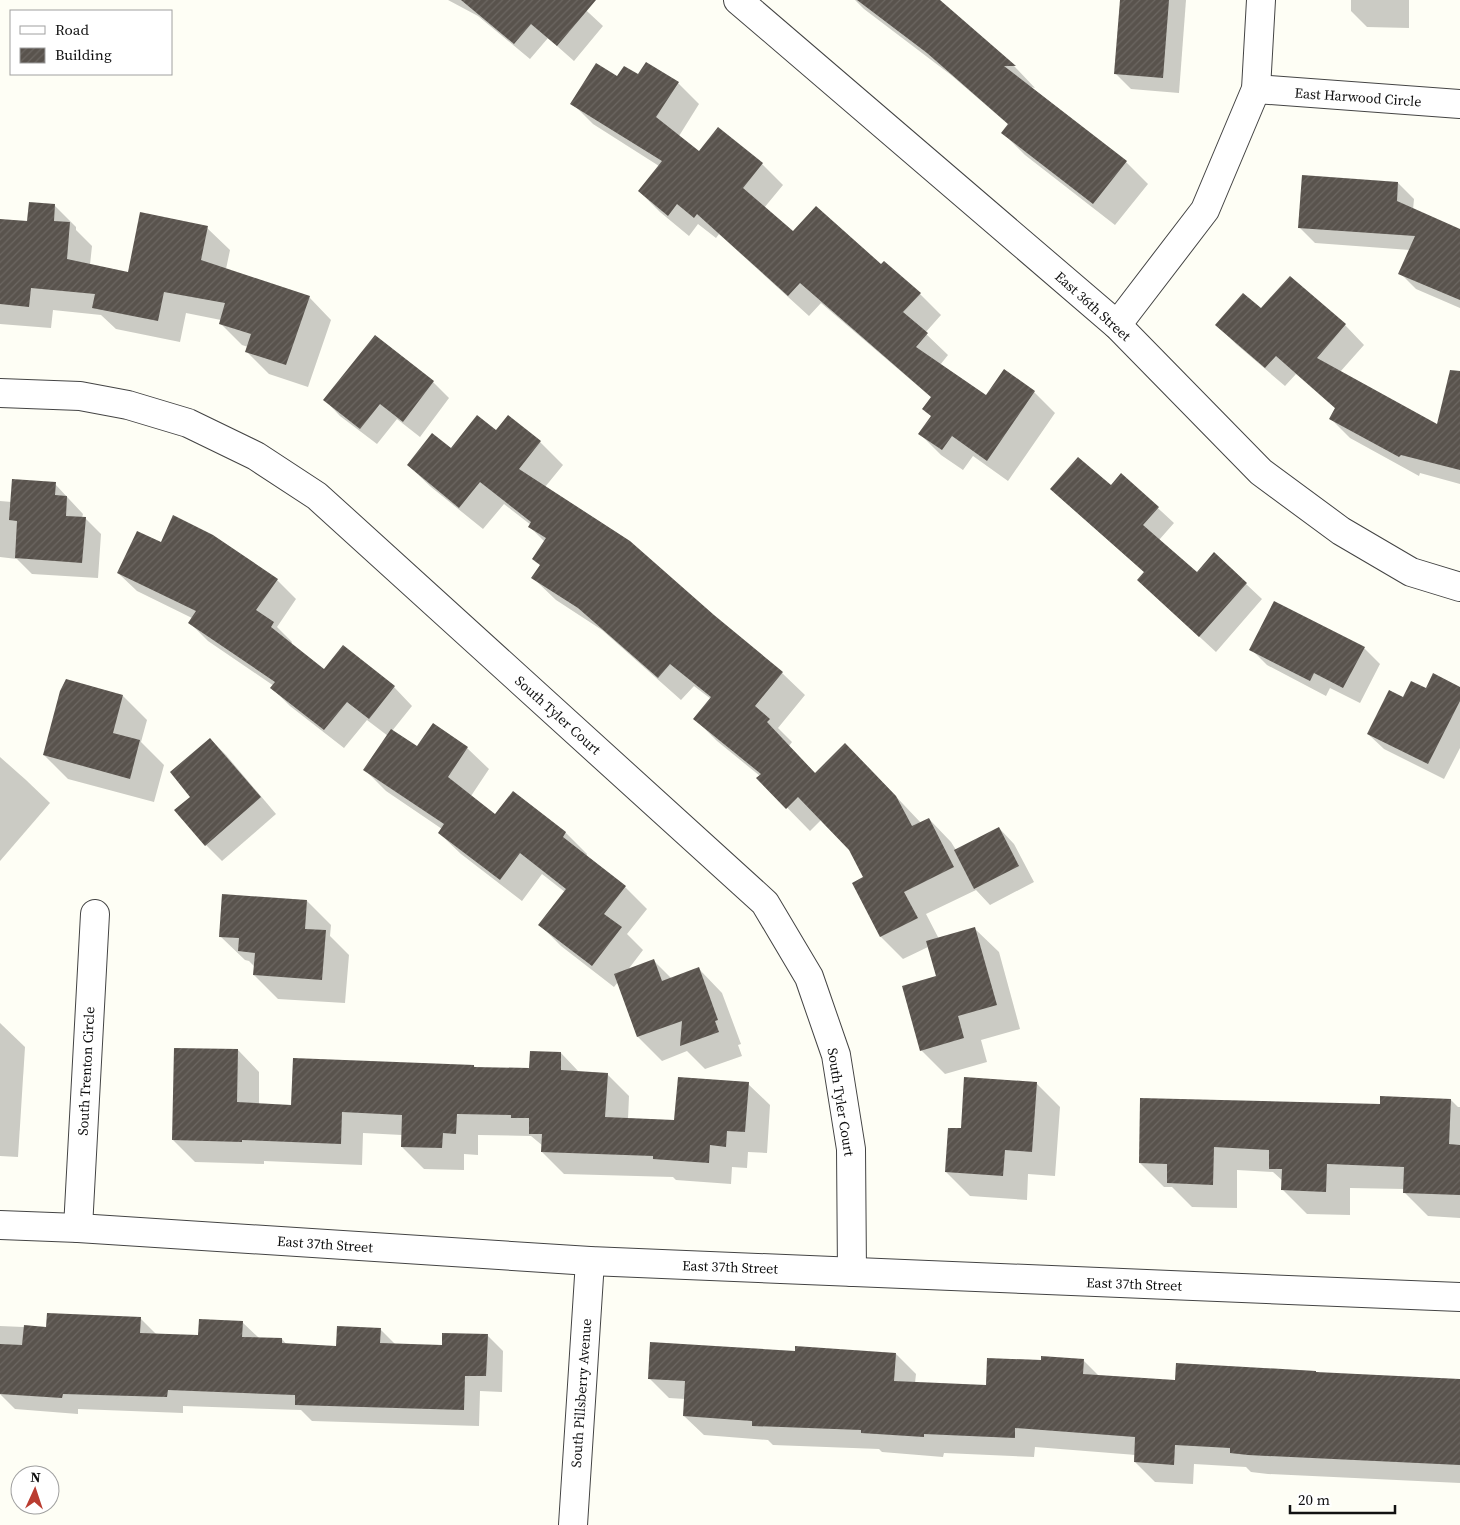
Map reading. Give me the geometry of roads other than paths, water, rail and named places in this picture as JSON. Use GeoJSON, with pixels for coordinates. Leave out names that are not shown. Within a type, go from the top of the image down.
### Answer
{"type":"FeatureCollection","features":[{"type":"Feature","properties":{"kind":"street","name":"East 36th Street"},"geometry":{"type":"LineString","coordinates":[[738,0],[1116,325],[1261,472],[1341,531],[1411,572],[1460,587]]}},
{"type":"Feature","properties":{"kind":"street"},"geometry":{"type":"LineString","coordinates":[[1116,325],[1205,210],[1256,90],[1261,0]]}},
{"type":"Feature","properties":{"kind":"street","name":"East Harwood Circle"},"geometry":{"type":"LineString","coordinates":[[1256,90],[1460,104]]}},
{"type":"Feature","properties":{"kind":"street","name":"South Tyler Court"},"geometry":{"type":"LineString","coordinates":[[0,394],[80,396],[128,405],[188,423],[256,456],[317,496],[765,904],[809,977],[836,1055],[851,1149],[852,1272]]}},
{"type":"Feature","properties":{"kind":"street","name":"South Trenton Circle"},"geometry":{"type":"LineString","coordinates":[[78,1228],[95,914]]}},
{"type":"Feature","properties":{"kind":"street","name":"East 37th Street"},"geometry":{"type":"LineString","coordinates":[[0,1224],[590,1261],[1460,1297]]}},
{"type":"Feature","properties":{"kind":"street","name":"South Pillsberry Avenue"},"geometry":{"type":"LineString","coordinates":[[573,1525],[590,1261]]}}]}
